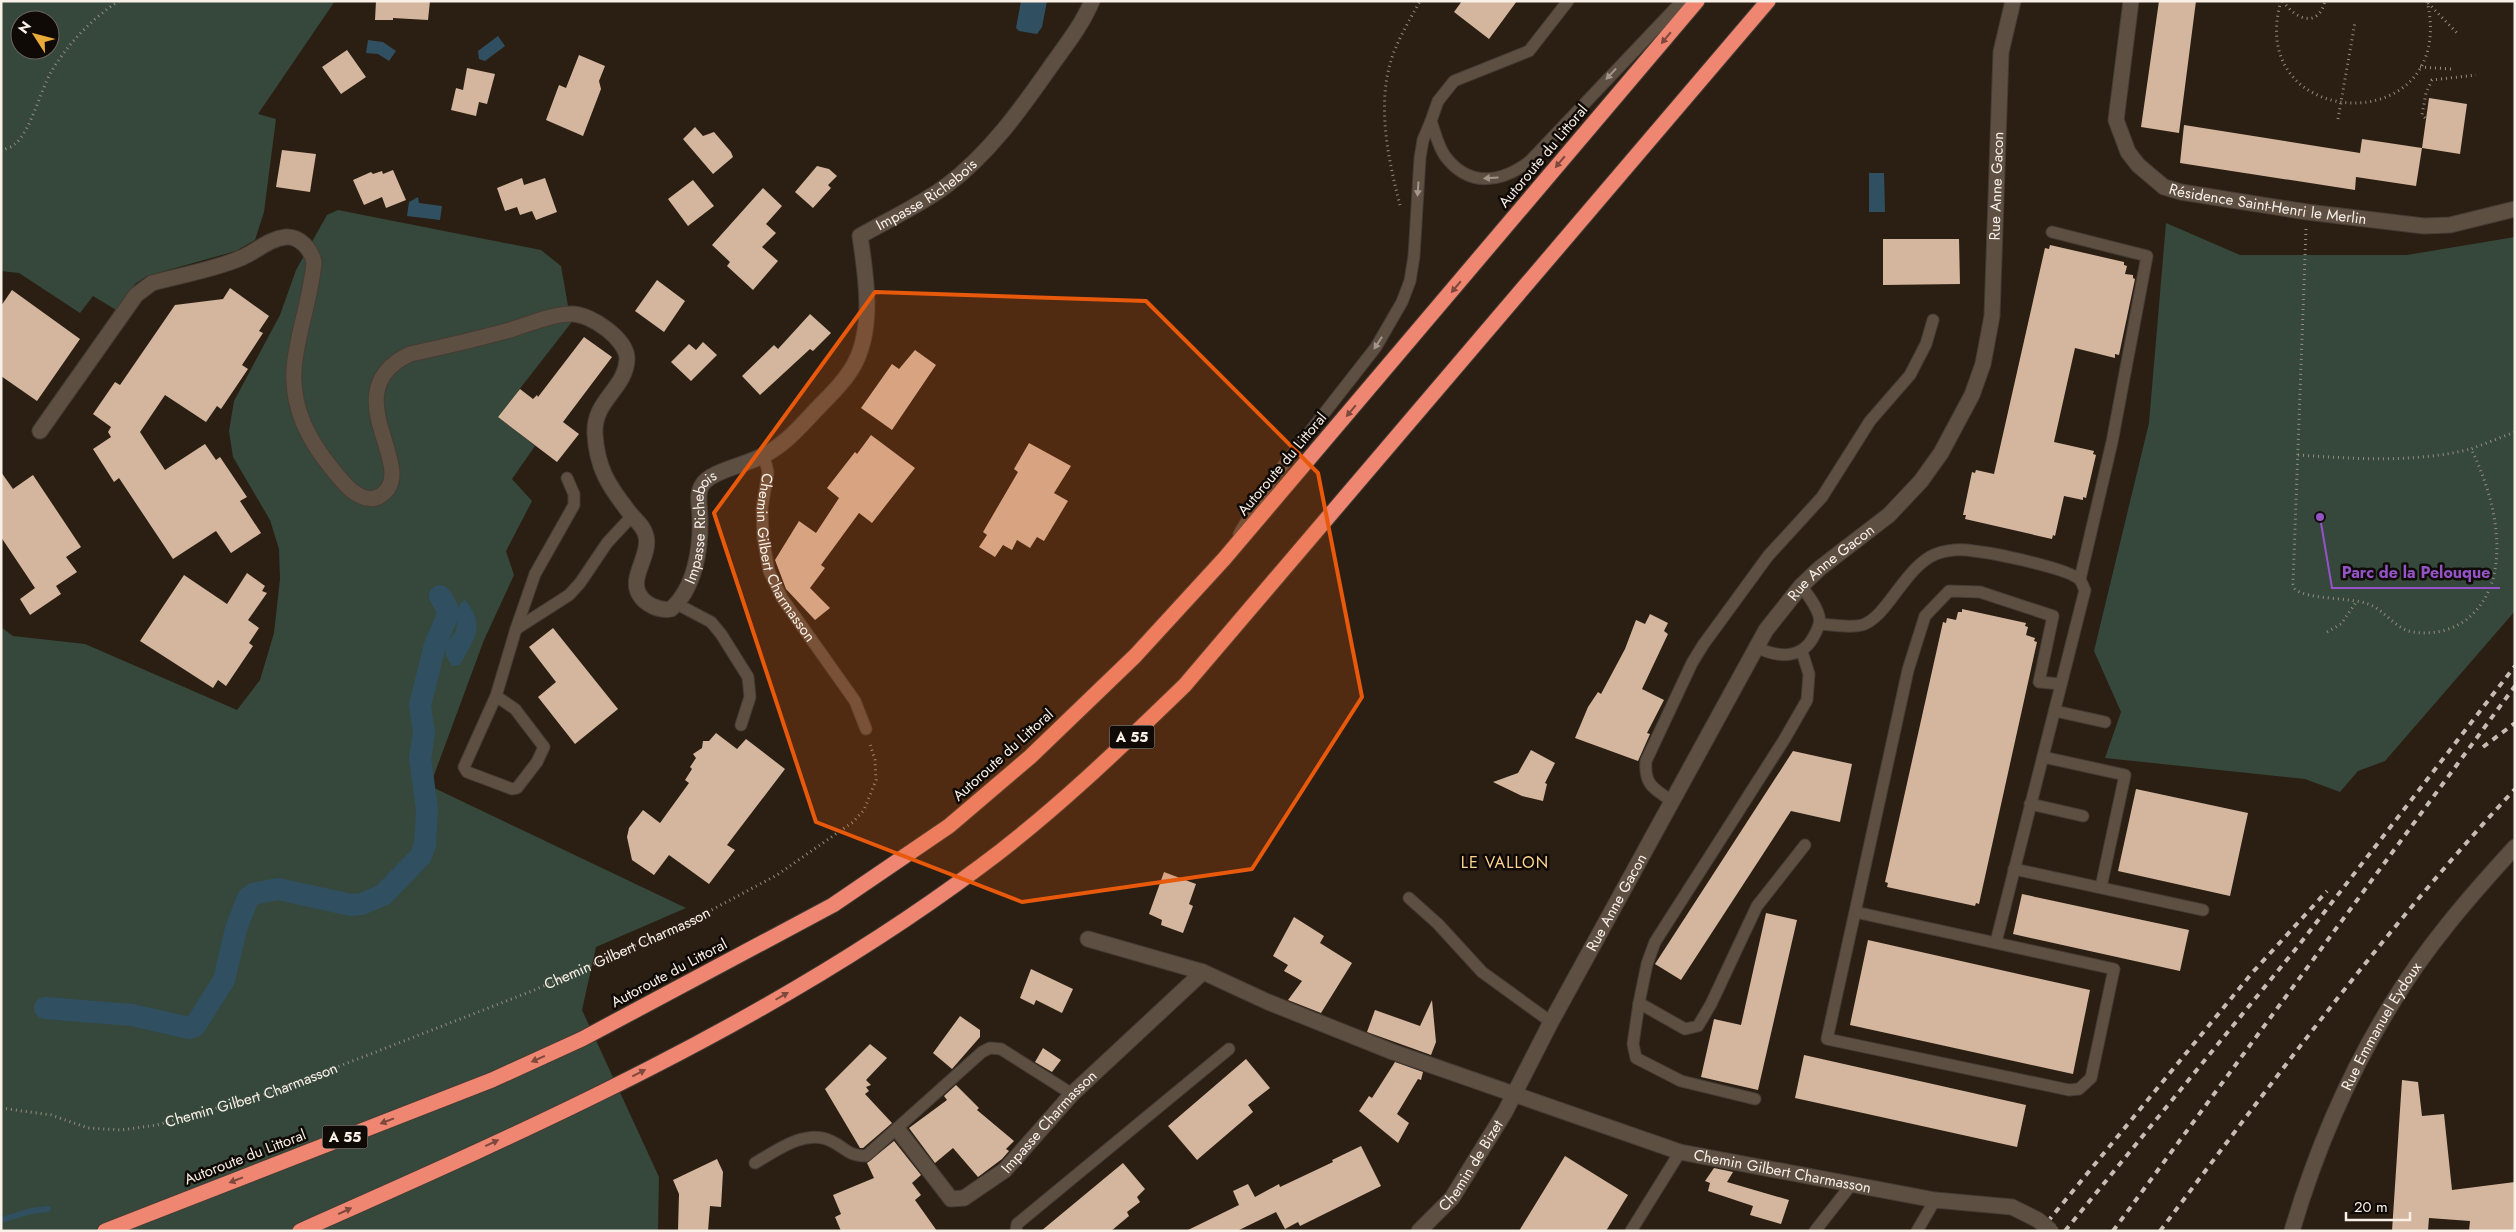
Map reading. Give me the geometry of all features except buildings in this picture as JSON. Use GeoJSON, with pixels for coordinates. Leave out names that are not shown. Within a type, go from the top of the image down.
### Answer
{"type":"FeatureCollection","features":[{"type":"Feature","properties":{"kind":"highway","name":"Autoroute du Littoral"},"geometry":{"type":"LineString","coordinates":[[105,1231],[492,1080],[582,1040],[833,905],[949,826],[1030,756],[1135,656],[1224,559],[1697,1]]}},
{"type":"Feature","properties":{"kind":"highway","name":"A 55"},"geometry":{"type":"LineString","coordinates":[[300,1231],[581,1102],[711,1036],[840,962],[980,867],[1051,810],[1124,745],[1185,685],[1768,1]]}},
{"type":"Feature","properties":{"kind":"street","name":"Impasse Richebois"},"geometry":{"type":"LineString","coordinates":[[40,431],[120,316],[144,288],[152,283],[241,258],[274,240],[287,237],[300,241],[308,248],[314,263],[295,355],[294,386],[297,409],[314,447],[346,485],[365,498],[374,499],[381,496],[388,487],[392,476],[391,463],[376,408],[380,380],[390,366],[410,354],[574,314],[600,324],[623,344],[627,357],[626,370],[618,384],[602,404],[596,417],[598,464],[607,481],[632,516],[644,528],[648,547],[636,584],[639,594],[644,600],[663,611],[671,609],[677,604],[696,565],[700,537],[698,501],[701,486],[710,476],[744,465],[777,449],[843,382],[855,363],[863,342],[866,314],[866,286],[860,236],[945,187],[969,167],[994,141],[1036,87],[1084,20],[1092,1]]}},
{"type":"Feature","properties":{"kind":"street","name":"Rue Anne Gacon"},"geometry":{"type":"LineString","coordinates":[[1514,1094],[1551,1022],[1756,647],[1785,604],[1801,586],[1820,568],[1888,515],[1921,481],[1941,454],[1978,380],[1989,340],[1992,316],[2001,52],[2013,1]]}},
{"type":"Feature","properties":{"kind":"street","name":"Résidence Saint-Henri le Merlin"},"geometry":{"type":"LineString","coordinates":[[2131,1],[2116,120],[2128,152],[2138,165],[2164,187],[2181,192],[2307,212],[2424,226],[2450,225],[2515,209]]}},
{"type":"Feature","properties":{"kind":"street","name":"Rue Emmanuel Eydoux"},"geometry":{"type":"LineString","coordinates":[[2292,1231],[2317,1157],[2352,1076],[2391,1005],[2440,935],[2515,847]]}},
{"type":"Feature","properties":{"kind":"street","name":"Chemin Gilbert Charmasson"},"geometry":{"type":"LineString","coordinates":[[1088,939],[1203,972],[1268,1002],[1393,1052],[1680,1152],[1935,1200],[2012,1207],[2038,1220],[2052,1231]]}},
{"type":"Feature","properties":{"kind":"street","name":"Impasse Charmasson"},"geometry":{"type":"LineString","coordinates":[[898,1130],[951,1198],[964,1198],[1005,1170],[1072,1094],[1203,972]]}},
{"type":"Feature","properties":{"kind":"street","name":"Chemin de Bizet"},"geometry":{"type":"LineString","coordinates":[[1419,1231],[1452,1198],[1514,1094]]}},
{"type":"Feature","properties":{"kind":"lane"},"geometry":{"type":"LineString","coordinates":[[1224,559],[1268,485],[1376,347],[1402,302],[1410,281],[1423,140],[1438,101],[1454,81],[1529,51],[1568,1]]}},
{"type":"Feature","properties":{"kind":"lane"},"geometry":{"type":"LineString","coordinates":[[1431,121],[1445,156],[1458,169],[1471,176],[1484,179],[1499,178],[1514,173],[1530,161],[1682,1]]}},
{"type":"Feature","properties":{"kind":"lane"},"geometry":{"type":"LineString","coordinates":[[1996,942],[2085,590],[2080,579],[2112,442],[2147,256],[2052,232]]}},
{"type":"Feature","properties":{"kind":"lane"},"geometry":{"type":"LineString","coordinates":[[1672,801],[1651,786],[1645,774],[1646,761],[1692,663],[1753,575],[1808,514],[1870,421],[1910,375],[1926,344],[1933,320]]}},
{"type":"Feature","properties":{"kind":"lane","name":"Chemin Gilbert Charmasson"},"geometry":{"type":"LineString","coordinates":[[764,456],[768,472],[762,508],[763,538],[769,571],[782,598],[855,701],[866,728]]}},
{"type":"Feature","properties":{"kind":"lane"},"geometry":{"type":"LineString","coordinates":[[496,696],[515,709],[544,747],[537,762],[516,788],[512,789],[467,772],[464,767],[496,696],[535,574],[574,505],[574,494],[567,478]]}},
{"type":"Feature","properties":{"kind":"lane"},"geometry":{"type":"LineString","coordinates":[[516,629],[569,595],[608,543],[632,516]]}},
{"type":"Feature","properties":{"kind":"lane"},"geometry":{"type":"LineString","coordinates":[[1820,624],[1862,625],[1872,619],[1919,565],[1935,555],[1952,551],[1972,550],[2034,563],[2080,579]]}},
{"type":"Feature","properties":{"kind":"lane"},"geometry":{"type":"LineString","coordinates":[[1756,647],[1778,655],[1802,652],[1812,642],[1820,624],[1815,606],[1801,586]]}},
{"type":"Feature","properties":{"kind":"lane"},"geometry":{"type":"LineString","coordinates":[[1855,912],[2114,969],[2091,1078],[2085,1086],[2069,1090],[1827,1039],[1908,670],[1925,616],[1949,591],[1980,592],[2054,616],[2039,682],[2062,684]]}},
{"type":"Feature","properties":{"kind":"lane"},"geometry":{"type":"LineString","coordinates":[[677,604],[710,622],[721,634],[748,677],[750,697],[742,725]]}},
{"type":"Feature","properties":{"kind":"lane"},"geometry":{"type":"LineString","coordinates":[[1755,1099],[1681,1081],[1636,1058],[1633,1044],[1647,964],[1655,942],[1784,740],[1807,700],[1809,674],[1802,652]]}},
{"type":"Feature","properties":{"kind":"lane"},"geometry":{"type":"LineString","coordinates":[[2055,711],[2105,722]]}},
{"type":"Feature","properties":{"kind":"lane"},"geometry":{"type":"LineString","coordinates":[[2043,757],[2125,775],[2102,886]]}},
{"type":"Feature","properties":{"kind":"lane"},"geometry":{"type":"LineString","coordinates":[[2030,804],[2083,816]]}},
{"type":"Feature","properties":{"kind":"lane"},"geometry":{"type":"LineString","coordinates":[[1639,1004],[1686,1029],[1698,1026],[1712,1004],[1757,906],[1805,845]]}},
{"type":"Feature","properties":{"kind":"lane"},"geometry":{"type":"LineString","coordinates":[[2014,868],[2102,886],[2203,910]]}},
{"type":"Feature","properties":{"kind":"lane"},"geometry":{"type":"LineString","coordinates":[[1409,898],[1438,924],[1482,972],[1551,1022]]}},
{"type":"Feature","properties":{"kind":"lane"},"geometry":{"type":"LineString","coordinates":[[755,1163],[793,1142],[817,1136],[832,1141],[852,1155],[866,1156],[898,1130],[982,1052],[990,1048],[1001,1049],[1072,1094]]}},
{"type":"Feature","properties":{"kind":"lane"},"geometry":{"type":"LineString","coordinates":[[1016,1231],[1017,1224],[1229,1049]]}},
{"type":"Feature","properties":{"kind":"lane"},"geometry":{"type":"LineString","coordinates":[[1631,1231],[1680,1152]]}},
{"type":"Feature","properties":{"kind":"lane"},"geometry":{"type":"LineString","coordinates":[[1815,1231],[1851,1185]]}},
{"type":"Feature","properties":{"kind":"lane"},"geometry":{"type":"LineString","coordinates":[[1916,1231],[1935,1200]]}},
{"type":"Feature","properties":{"kind":"path"},"geometry":{"type":"LineString","coordinates":[[1,151],[16,144],[33,113],[50,73],[76,38],[101,13],[119,1]]}},
{"type":"Feature","properties":{"kind":"path"},"geometry":{"type":"LineString","coordinates":[[1401,208],[1392,176],[1385,118],[1388,71],[1405,28],[1420,1]]}},
{"type":"Feature","properties":{"kind":"path"},"geometry":{"type":"LineString","coordinates":[[2282,1],[2289,11],[2300,19],[2311,19],[2319,14],[2326,1]]}},
{"type":"Feature","properties":{"kind":"path"},"geometry":{"type":"LineString","coordinates":[[2282,1],[2276,29],[2283,59],[2301,84],[2327,100],[2341,104],[2358,104],[2389,96],[2402,88],[2419,67],[2428,48],[2431,32],[2427,1]]}},
{"type":"Feature","properties":{"kind":"path"},"geometry":{"type":"LineString","coordinates":[[2427,1],[2456,33]]}},
{"type":"Feature","properties":{"kind":"path"},"geometry":{"type":"LineString","coordinates":[[2338,119],[2355,22]]}},
{"type":"Feature","properties":{"kind":"path"},"geometry":{"type":"LineString","coordinates":[[2419,67],[2451,68]]}},
{"type":"Feature","properties":{"kind":"path"},"geometry":{"type":"LineString","coordinates":[[2425,118],[2422,115],[2426,93],[2432,80],[2476,75]]}},
{"type":"Feature","properties":{"kind":"path"},"geometry":{"type":"LineString","coordinates":[[2307,212],[2293,584],[2295,590],[2304,594],[2358,601],[2379,609],[2405,630],[2423,634],[2435,633],[2460,624],[2482,605],[2493,583],[2497,567],[2497,524],[2490,490],[2471,449]]}},
{"type":"Feature","properties":{"kind":"path"},"geometry":{"type":"LineString","coordinates":[[2298,455],[2366,460],[2415,459],[2471,449],[2515,432]]}},
{"type":"Feature","properties":{"kind":"path"},"geometry":{"type":"LineString","coordinates":[[2327,632],[2341,624],[2358,601]]}},
{"type":"Feature","properties":{"kind":"path","name":"Chemin Gilbert Charmasson"},"geometry":{"type":"LineString","coordinates":[[1,1108],[51,1114],[88,1128],[121,1130],[157,1126],[273,1092],[532,991],[689,922],[777,875],[853,822],[864,810],[876,780],[875,760],[866,728]]}},
{"type":"Feature","properties":{"kind":"highlighted area"},"geometry":{"type":"Polygon","coordinates":[[[875,292],[1146,301],[1318,473],[1362,697],[1252,869],[1022,902],[816,822],[714,513],[875,292]]]}},
{"type":"Feature","properties":{"kind":"green space"},"geometry":{"type":"Polygon","coordinates":[[[1,1],[335,1],[258,114],[276,119],[264,212],[255,240],[236,251],[147,276],[135,284],[116,310],[93,296],[80,313],[19,273],[1,271],[1,1]]]}},
{"type":"Feature","properties":{"kind":"green space"},"geometry":{"type":"Polygon","coordinates":[[[338,210],[541,250],[561,266],[571,323],[498,417],[535,446],[512,479],[532,501],[506,551],[514,575],[484,640],[430,786],[686,908],[596,947],[582,1010],[659,1177],[658,1231],[1,1231],[1,627],[13,636],[85,644],[237,710],[260,680],[274,633],[280,579],[279,549],[270,520],[233,457],[229,431],[234,401],[280,315],[296,270],[327,215],[338,210]]]}},
{"type":"Feature","properties":{"kind":"green space"},"geometry":{"type":"Polygon","coordinates":[[[2166,223],[2240,255],[2407,255],[2515,237],[2515,611],[2385,761],[2358,771],[2340,792],[2305,779],[2105,758],[2121,712],[2094,651],[2149,423],[2166,223]]]}},
{"type":"Feature","properties":{"kind":"water"},"geometry":{"type":"Polygon","coordinates":[[[1021,1],[1047,1],[1042,27],[1037,34],[1019,31],[1016,28],[1021,1]]]}},
{"type":"Feature","properties":{"kind":"water"},"geometry":{"type":"Polygon","coordinates":[[[498,36],[505,46],[485,61],[479,59],[478,51],[498,36]]]}},
{"type":"Feature","properties":{"kind":"water"},"geometry":{"type":"Polygon","coordinates":[[[368,40],[383,42],[396,51],[389,61],[378,54],[366,53],[368,40]]]}},
{"type":"Feature","properties":{"kind":"water"},"geometry":{"type":"Polygon","coordinates":[[[1869,173],[1884,173],[1885,212],[1869,212],[1869,173]]]}},
{"type":"Feature","properties":{"kind":"water"},"geometry":{"type":"Polygon","coordinates":[[[418,197],[419,203],[442,206],[440,220],[407,216],[409,202],[418,197]]]}},
{"type":"Feature","properties":{"kind":"water"},"geometry":{"type":"Polygon","coordinates":[[[465,600],[475,618],[476,633],[460,665],[452,666],[446,656],[445,646],[456,631],[460,604],[465,600]]]}},
{"type":"Feature","properties":{"kind":"waterway"},"geometry":{"type":"LineString","coordinates":[[45,1008],[132,1015],[189,1028],[195,1026],[224,980],[236,929],[248,898],[253,894],[278,889],[351,905],[362,904],[383,895],[421,856],[425,845],[427,809],[420,758],[424,733],[420,705],[435,645],[449,612],[440,596]]}},
{"type":"Feature","properties":{"kind":"waterway"},"geometry":{"type":"LineString","coordinates":[[1,1220],[31,1211],[48,1209]]}},
{"type":"Feature","properties":{"kind":"railway"},"geometry":{"type":"LineString","coordinates":[[2065,1231],[2299,945],[2515,666]]}},
{"type":"Feature","properties":{"kind":"railway"},"geometry":{"type":"LineString","coordinates":[[2113,1231],[2515,686]]}},
{"type":"Feature","properties":{"kind":"railway"},"geometry":{"type":"LineString","coordinates":[[2483,747],[2515,723]]}},
{"type":"Feature","properties":{"kind":"railway"},"geometry":{"type":"LineString","coordinates":[[2160,1231],[2288,1061],[2376,950],[2421,895],[2515,789]]}},
{"type":"Feature","properties":{"kind":"railway"},"geometry":{"type":"LineString","coordinates":[[2040,1231],[2252,973],[2327,891]]}},
{"type":"Feature","properties":{"kind":"place","name":"Parc de la Pelouque"},"geometry":{"type":"Point","coordinates":[2320,517]}},
{"type":"Feature","properties":{"kind":"district","name":"LE VALLON"},"geometry":{"type":"Point","coordinates":[1505,862]}}]}
